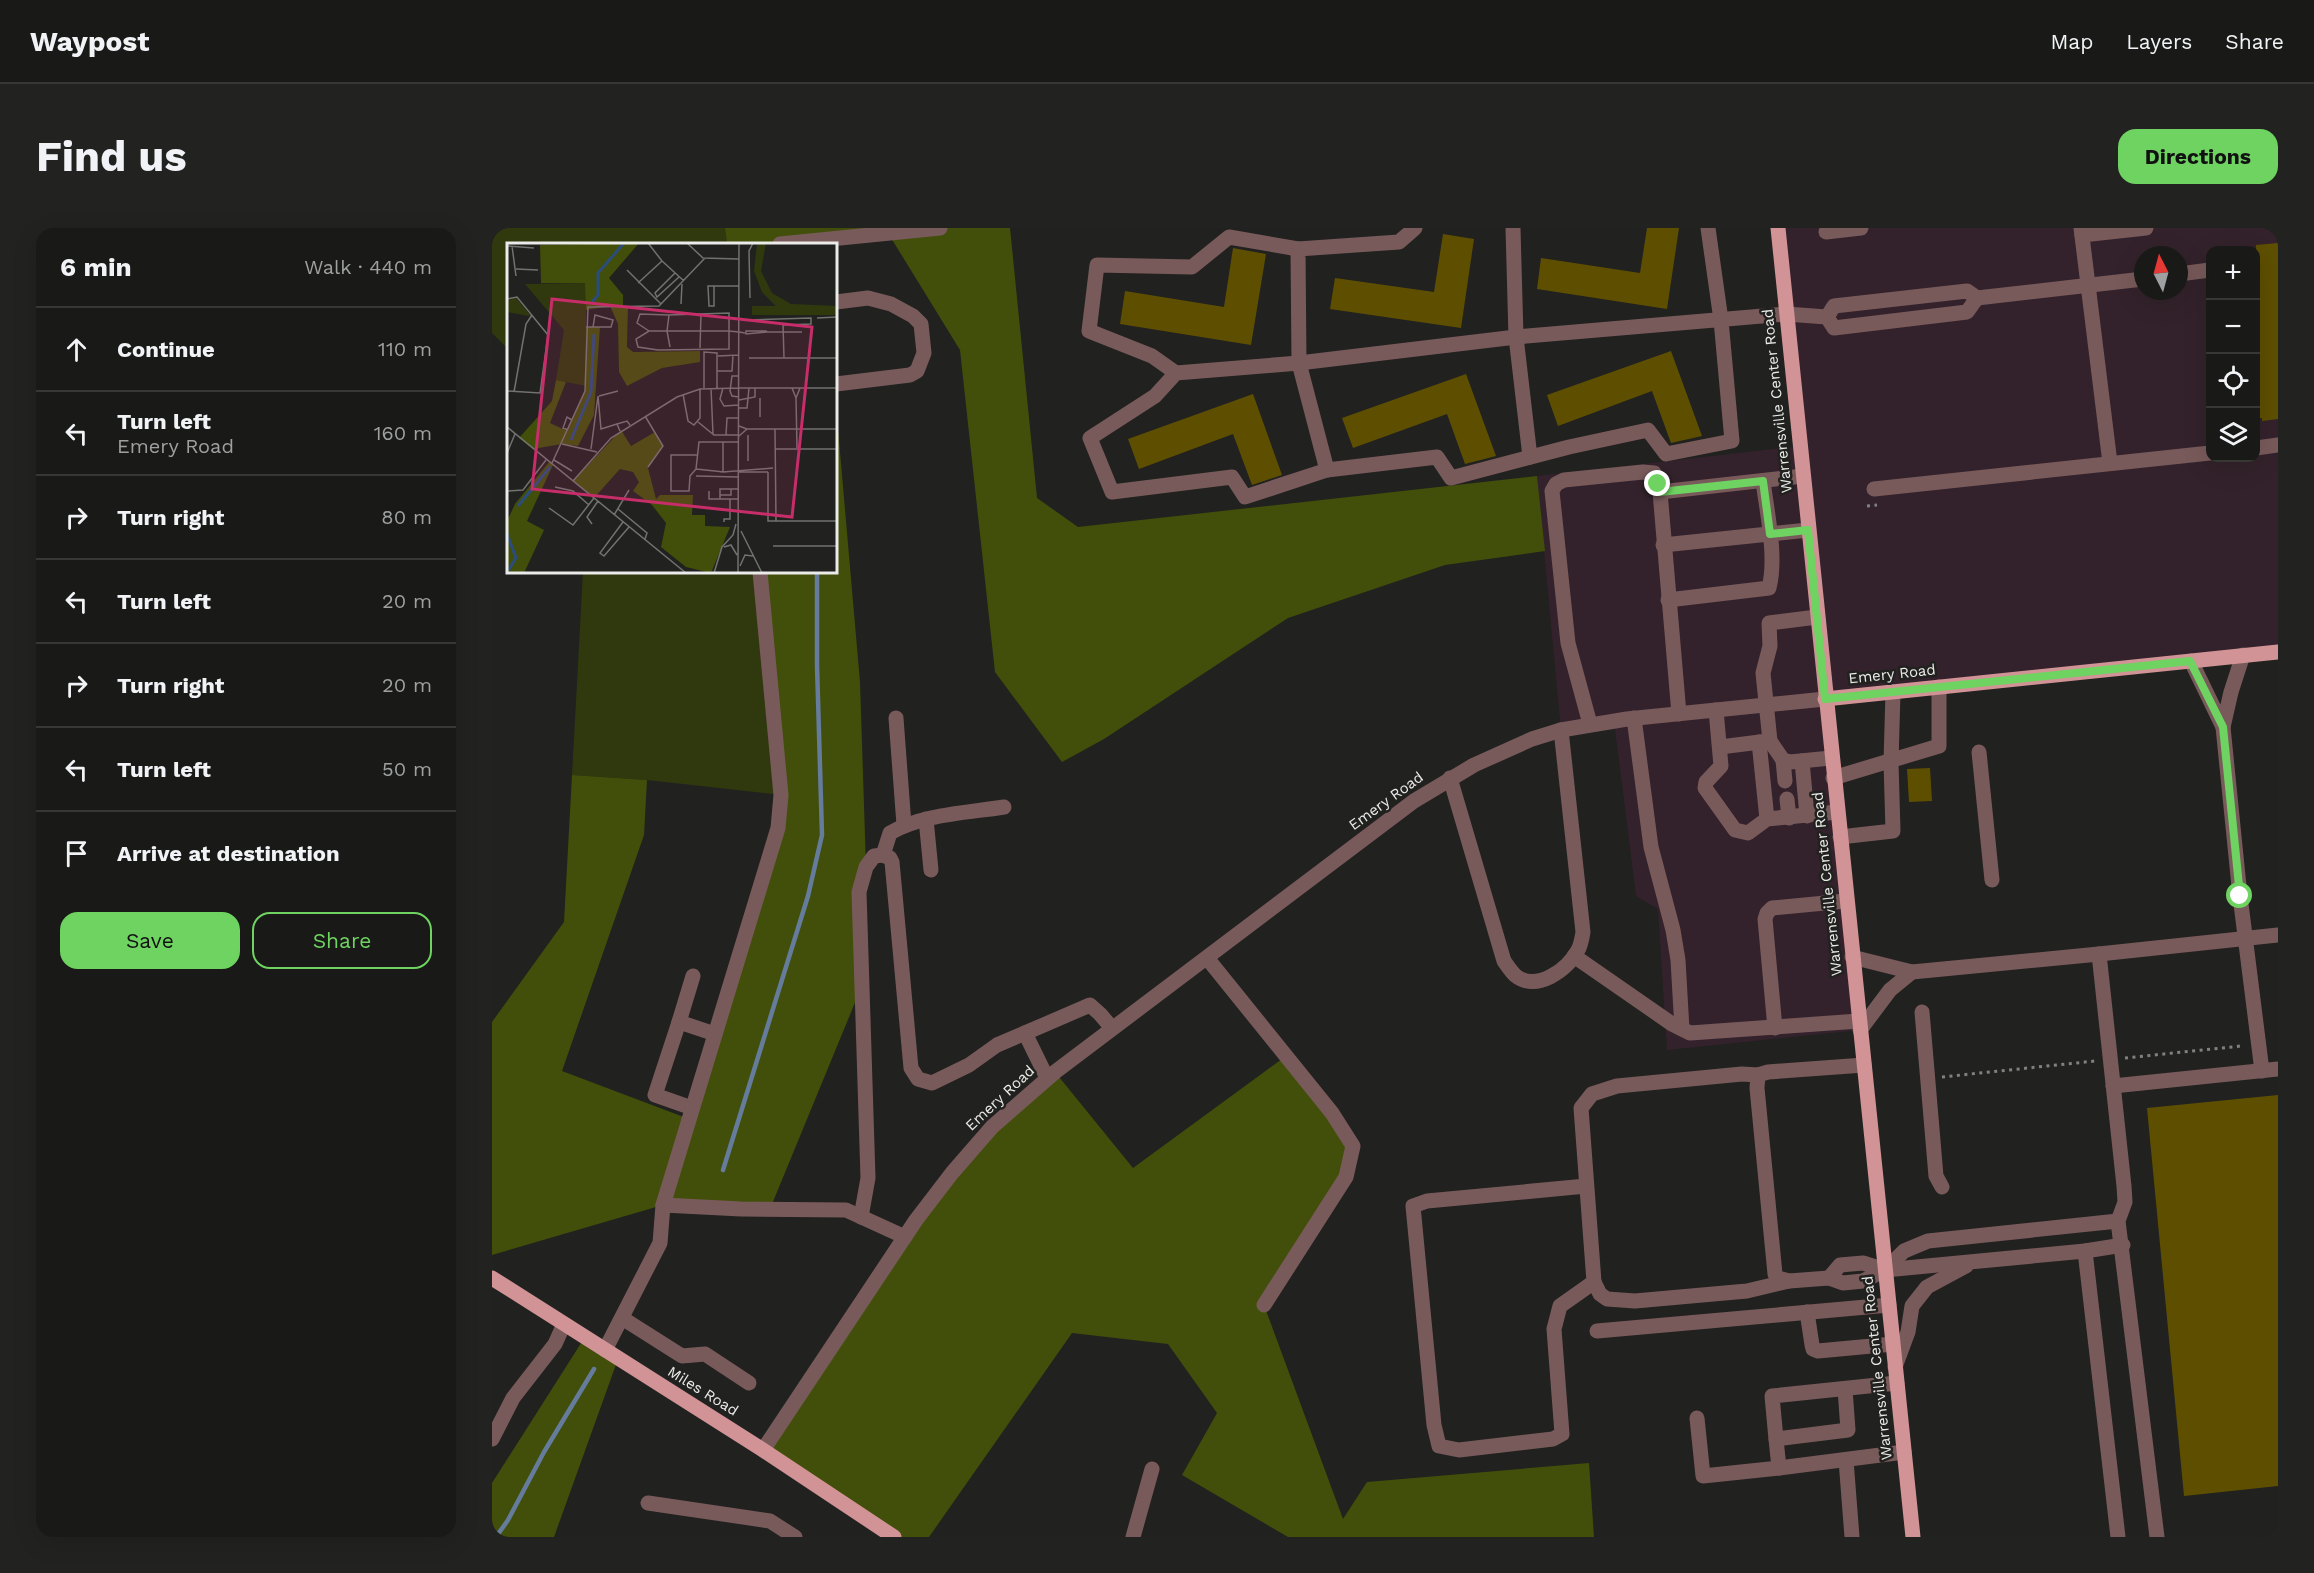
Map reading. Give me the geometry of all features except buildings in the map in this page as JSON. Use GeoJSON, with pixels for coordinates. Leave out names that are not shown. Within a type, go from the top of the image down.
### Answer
{"type":"FeatureCollection","features":[{"type":"Feature","properties":{"kind":"main road","name":"Warrensville Center Road"},"geometry":{"type":"LineString","coordinates":[[1778,228],[1912,1535]]}},
{"type":"Feature","properties":{"kind":"main road","name":"Emery Road"},"geometry":{"type":"LineString","coordinates":[[1825,699],[2278,652]]}},
{"type":"Feature","properties":{"kind":"main road","name":"Miles Road"},"geometry":{"type":"LineString","coordinates":[[492,1278],[763,1450],[894,1537]]}},
{"type":"Feature","properties":{"kind":"street"},"geometry":{"type":"LineString","coordinates":[[790,243],[940,228]]}},
{"type":"Feature","properties":{"kind":"street"},"geometry":{"type":"LineString","coordinates":[[1415,228],[1399,242],[1298,249],[1229,237],[1192,267],[1097,265],[1089,332],[1152,356],[1176,373],[1299,363],[1516,337],[1786,314],[1827,317]]}},
{"type":"Feature","properties":{"kind":"street"},"geometry":{"type":"LineString","coordinates":[[1513,228],[1516,337],[1530,457]]}},
{"type":"Feature","properties":{"kind":"street"},"geometry":{"type":"LineString","coordinates":[[1176,373],[1155,396],[1090,438],[1112,492],[1232,477],[1245,497],[1327,470],[1437,457],[1451,478],[1648,430],[1666,454],[1732,441],[1721,320],[1708,228]]}},
{"type":"Feature","properties":{"kind":"street"},"geometry":{"type":"LineString","coordinates":[[1826,232],[1861,228]]}},
{"type":"Feature","properties":{"kind":"street"},"geometry":{"type":"LineString","coordinates":[[2110,463],[2081,232],[2146,228]]}},
{"type":"Feature","properties":{"kind":"street"},"geometry":{"type":"LineString","coordinates":[[1298,249],[1299,363],[1327,470]]}},
{"type":"Feature","properties":{"kind":"street"},"geometry":{"type":"LineString","coordinates":[[2188,273],[2206,271]]}},
{"type":"Feature","properties":{"kind":"street"},"geometry":{"type":"LineString","coordinates":[[1827,317],[1834,306],[1967,291],[1977,298],[2134,280]]}},
{"type":"Feature","properties":{"kind":"street"},"geometry":{"type":"LineString","coordinates":[[837,302],[868,298],[891,304],[913,316],[921,324],[924,353],[917,371],[910,375],[837,384]]}},
{"type":"Feature","properties":{"kind":"street"},"geometry":{"type":"LineString","coordinates":[[1827,317],[1834,328],[1967,312],[1977,298]]}},
{"type":"Feature","properties":{"kind":"street"},"geometry":{"type":"LineString","coordinates":[[2260,447],[2278,445]]}},
{"type":"Feature","properties":{"kind":"street"},"geometry":{"type":"LineString","coordinates":[[1874,489],[2206,453]]}},
{"type":"Feature","properties":{"kind":"street"},"geometry":{"type":"LineString","coordinates":[[1590,724],[1569,643],[1552,491],[1556,484],[1564,480],[1642,472],[1654,473],[1660,492],[1679,714]]}},
{"type":"Feature","properties":{"kind":"street"},"geometry":{"type":"LineString","coordinates":[[1660,492],[1803,476]]}},
{"type":"Feature","properties":{"kind":"street"},"geometry":{"type":"LineString","coordinates":[[1668,600],[1769,588],[1770,534],[1763,481]]}},
{"type":"Feature","properties":{"kind":"street"},"geometry":{"type":"LineString","coordinates":[[1663,545],[1808,530]]}},
{"type":"Feature","properties":{"kind":"street"},"geometry":{"type":"LineString","coordinates":[[605,1350],[660,1243],[663,1205],[778,828],[781,795],[760,573]]}},
{"type":"Feature","properties":{"kind":"street"},"geometry":{"type":"LineString","coordinates":[[1767,819],[1766,705],[1763,673],[1770,646],[1769,623],[1817,617]]}},
{"type":"Feature","properties":{"kind":"street"},"geometry":{"type":"LineString","coordinates":[[2113,1086],[2270,1070],[2246,938],[2223,727],[2243,655]]}},
{"type":"Feature","properties":{"kind":"street"},"geometry":{"type":"LineString","coordinates":[[2190,661],[2223,727]]}},
{"type":"Feature","properties":{"kind":"street"},"geometry":{"type":"LineString","coordinates":[[1833,778],[1939,746],[1939,687]]}},
{"type":"Feature","properties":{"kind":"street"},"geometry":{"type":"LineString","coordinates":[[1840,837],[1893,831],[1893,692]]}},
{"type":"Feature","properties":{"kind":"street","name":"Emery Road"},"geometry":{"type":"LineString","coordinates":[[763,1450],[935,1194],[992,1127],[1047,1078],[1411,803],[1450,778],[1494,755],[1561,730],[1634,718],[1825,699]]}},
{"type":"Feature","properties":{"kind":"street"},"geometry":{"type":"LineString","coordinates":[[1716,710],[1721,766],[1706,782],[1705,788],[1735,830],[1748,833],[1767,819],[1837,813]]}},
{"type":"Feature","properties":{"kind":"street"},"geometry":{"type":"LineString","coordinates":[[896,718],[904,825]]}},
{"type":"Feature","properties":{"kind":"street"},"geometry":{"type":"LineString","coordinates":[[1634,718],[1651,847],[1673,930],[1678,960],[1682,1029]]}},
{"type":"Feature","properties":{"kind":"street"},"geometry":{"type":"LineString","coordinates":[[1450,778],[1504,961],[1516,977],[1535,982],[1545,980],[1570,962],[1579,949],[1583,932],[1561,730]]}},
{"type":"Feature","properties":{"kind":"street"},"geometry":{"type":"LineString","coordinates":[[1720,747],[1765,742]]}},
{"type":"Feature","properties":{"kind":"street"},"geometry":{"type":"LineString","coordinates":[[1765,742],[1783,760],[1790,762],[1831,758]]}},
{"type":"Feature","properties":{"kind":"street"},"geometry":{"type":"LineString","coordinates":[[1979,752],[1992,880]]}},
{"type":"Feature","properties":{"kind":"street"},"geometry":{"type":"LineString","coordinates":[[1783,760],[1785,781]]}},
{"type":"Feature","properties":{"kind":"street"},"geometry":{"type":"LineString","coordinates":[[1802,761],[1807,816]]}},
{"type":"Feature","properties":{"kind":"street"},"geometry":{"type":"LineString","coordinates":[[1786,799],[1789,818]]}},
{"type":"Feature","properties":{"kind":"street"},"geometry":{"type":"LineString","coordinates":[[883,855],[890,833],[904,825],[926,819],[1004,807]]}},
{"type":"Feature","properties":{"kind":"street"},"geometry":{"type":"LineString","coordinates":[[926,819],[931,870]]}},
{"type":"Feature","properties":{"kind":"street"},"geometry":{"type":"LineString","coordinates":[[861,1217],[868,1178],[859,892],[866,867],[874,856],[883,855],[890,858],[892,862],[911,1068],[918,1079],[932,1083],[969,1065],[997,1046],[1090,1005],[1112,1028]]}},
{"type":"Feature","properties":{"kind":"street"},"geometry":{"type":"LineString","coordinates":[[1775,1028],[1765,919],[1767,913],[1772,908],[1846,901]]}},
{"type":"Feature","properties":{"kind":"street"},"geometry":{"type":"LineString","coordinates":[[1852,957],[1912,972],[2278,935]]}},
{"type":"Feature","properties":{"kind":"street"},"geometry":{"type":"LineString","coordinates":[[2099,954],[2124,1186],[2125,1202],[2118,1221],[2157,1537]]}},
{"type":"Feature","properties":{"kind":"street"},"geometry":{"type":"LineString","coordinates":[[1574,956],[1690,1033],[1859,1026],[1890,990],[1912,972]]}},
{"type":"Feature","properties":{"kind":"street"},"geometry":{"type":"LineString","coordinates":[[1207,957],[1332,1113],[1353,1146],[1346,1177],[1264,1305]]}},
{"type":"Feature","properties":{"kind":"street"},"geometry":{"type":"LineString","coordinates":[[692,1108],[655,1095],[693,976]]}},
{"type":"Feature","properties":{"kind":"street"},"geometry":{"type":"LineString","coordinates":[[1922,1012],[1936,1176],[1942,1187]]}},
{"type":"Feature","properties":{"kind":"street"},"geometry":{"type":"LineString","coordinates":[[679,1022],[715,1034]]}},
{"type":"Feature","properties":{"kind":"street"},"geometry":{"type":"LineString","coordinates":[[1024,1033],[1047,1078]]}},
{"type":"Feature","properties":{"kind":"street"},"geometry":{"type":"LineString","coordinates":[[1863,1065],[1768,1072],[1758,1076],[1742,1074],[1617,1086],[1592,1094],[1581,1108],[1594,1282],[1599,1294],[1607,1299],[1635,1301],[1747,1291],[1789,1281],[1829,1278],[1843,1283],[1863,1281],[1885,1270],[1904,1251],[1928,1241],[2118,1221]]}},
{"type":"Feature","properties":{"kind":"street"},"geometry":{"type":"LineString","coordinates":[[1758,1076],[1757,1088],[1775,1274],[1778,1278],[1789,1281]]}},
{"type":"Feature","properties":{"kind":"street"},"geometry":{"type":"LineString","coordinates":[[1586,1186],[1427,1201],[1413,1206],[1434,1425],[1439,1446],[1459,1450],[1553,1439],[1562,1434],[1554,1329],[1560,1306],[1594,1282]]}},
{"type":"Feature","properties":{"kind":"street"},"geometry":{"type":"LineString","coordinates":[[663,1205],[741,1209],[846,1210],[905,1237]]}},
{"type":"Feature","properties":{"kind":"street"},"geometry":{"type":"LineString","coordinates":[[1885,1270],[2085,1251],[2122,1245]]}},
{"type":"Feature","properties":{"kind":"street"},"geometry":{"type":"LineString","coordinates":[[2085,1251],[2118,1537]]}},
{"type":"Feature","properties":{"kind":"street"},"geometry":{"type":"LineString","coordinates":[[1895,1367],[1908,1332],[1912,1306],[1927,1287],[1976,1261]]}},
{"type":"Feature","properties":{"kind":"street"},"geometry":{"type":"LineString","coordinates":[[1597,1331],[1888,1305]]}},
{"type":"Feature","properties":{"kind":"street"},"geometry":{"type":"LineString","coordinates":[[1807,1312],[1813,1349],[1818,1351],[1893,1344]]}},
{"type":"Feature","properties":{"kind":"street"},"geometry":{"type":"LineString","coordinates":[[622,1318],[682,1356],[705,1354],[749,1383]]}},
{"type":"Feature","properties":{"kind":"street"},"geometry":{"type":"LineString","coordinates":[[492,1438],[513,1398],[555,1344],[564,1324]]}},
{"type":"Feature","properties":{"kind":"street"},"geometry":{"type":"LineString","coordinates":[[1779,1468],[1772,1396],[1897,1383]]}},
{"type":"Feature","properties":{"kind":"street"},"geometry":{"type":"LineString","coordinates":[[1776,1439],[1848,1430],[1845,1389]]}},
{"type":"Feature","properties":{"kind":"street"},"geometry":{"type":"LineString","coordinates":[[1697,1418],[1702,1476],[1904,1452]]}},
{"type":"Feature","properties":{"kind":"street"},"geometry":{"type":"LineString","coordinates":[[1846,1460],[1852,1537]]}},
{"type":"Feature","properties":{"kind":"street"},"geometry":{"type":"LineString","coordinates":[[1133,1537],[1152,1469]]}},
{"type":"Feature","properties":{"kind":"street"},"geometry":{"type":"LineString","coordinates":[[648,1503],[770,1521],[795,1537]]}},
{"type":"Feature","properties":{"kind":"path"},"geometry":{"type":"LineString","coordinates":[[2123,1058],[2241,1046]]}},
{"type":"Feature","properties":{"kind":"path"},"geometry":{"type":"LineString","coordinates":[[1936,1078],[2096,1061]]}},
{"type":"Feature","properties":{"kind":"shaded area"},"geometry":{"type":"Polygon","coordinates":[[[1778,228],[2278,228],[2278,652],[1825,699],[1860,1030],[1667,1050],[1658,909],[1636,896],[1614,721],[1561,730],[1537,476],[1800,446],[1778,228]]]}},
{"type":"Feature","properties":{"kind":"green space"},"geometry":{"type":"Polygon","coordinates":[[[492,228],[725,228],[727,243],[507,243],[507,348],[492,333],[492,228]]]}},
{"type":"Feature","properties":{"kind":"green space"},"geometry":{"type":"Polygon","coordinates":[[[725,228],[1010,228],[1037,498],[1078,527],[1537,476],[1545,551],[1445,565],[1288,618],[1104,739],[1062,762],[995,672],[960,350],[888,233],[790,243],[727,243],[725,228]]]}},
{"type":"Feature","properties":{"kind":"green space"},"geometry":{"type":"Polygon","coordinates":[[[837,418],[860,682],[866,867],[861,988],[770,1209],[663,1205],[492,1255],[492,1022],[564,922],[572,775],[647,780],[644,835],[562,1071],[689,1119],[778,828],[760,573],[837,573],[837,418]]]}},
{"type":"Feature","properties":{"kind":"green space"},"geometry":{"type":"Polygon","coordinates":[[[583,573],[760,573],[781,795],[647,780],[572,775],[583,573]]]}},
{"type":"Feature","properties":{"kind":"green space"},"geometry":{"type":"Polygon","coordinates":[[[1286,1056],[1353,1146],[1346,1177],[1264,1305],[1343,1519],[1367,1482],[1589,1463],[1594,1537],[1288,1537],[1182,1475],[1217,1413],[1168,1344],[1072,1333],[929,1537],[894,1537],[763,1450],[935,1195],[1055,1072],[1133,1168],[1286,1056]]]}},
{"type":"Feature","properties":{"kind":"green space"},"geometry":{"type":"Polygon","coordinates":[[[585,1337],[618,1359],[554,1537],[492,1537],[492,1483],[585,1337]]]}},
{"type":"Feature","properties":{"kind":"waterway"},"geometry":{"type":"LineString","coordinates":[[723,1170],[808,896],[822,835],[817,573]]}},
{"type":"Feature","properties":{"kind":"waterway"},"geometry":{"type":"LineString","coordinates":[[496,1537],[594,1369]]}},
{"type":"Feature","properties":{"kind":"route"},"geometry":{"type":"LineString","coordinates":[[1658,484],[1660,492],[1763,481],[1770,534],[1808,530],[1825,699],[2190,661],[2223,727],[2240,896]]}}]}
